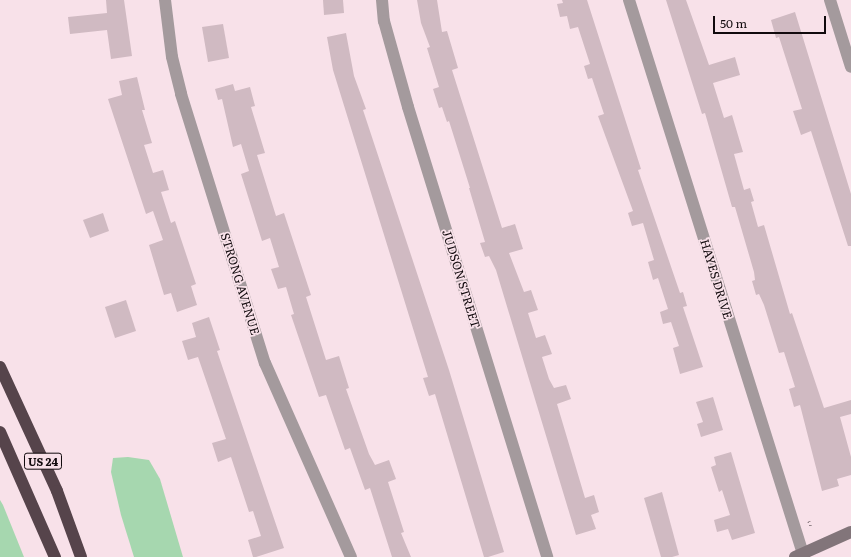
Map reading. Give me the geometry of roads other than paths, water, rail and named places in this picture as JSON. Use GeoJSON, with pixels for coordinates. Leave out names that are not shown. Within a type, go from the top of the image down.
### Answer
{"type":"FeatureCollection","features":[{"type":"Feature","properties":{"kind":"highway","name":"US 24"},"geometry":{"type":"LineString","coordinates":[[0,367],[57,491],[81,557]]}},
{"type":"Feature","properties":{"kind":"highway","name":"US 24"},"geometry":{"type":"LineString","coordinates":[[0,432],[55,557]]}},
{"type":"Feature","properties":{"kind":"street","name":"STRONG AVENUE"},"geometry":{"type":"LineString","coordinates":[[165,0],[172,58],[181,94],[265,363],[351,557]]}},
{"type":"Feature","properties":{"kind":"street","name":"JUDSON STREET"},"geometry":{"type":"LineString","coordinates":[[382,0],[384,21],[408,107],[547,557]]}},
{"type":"Feature","properties":{"kind":"street","name":"HAYES DRIVE"},"geometry":{"type":"LineString","coordinates":[[629,0],[800,556]]}},
{"type":"Feature","properties":{"kind":"street"},"geometry":{"type":"LineString","coordinates":[[830,0],[851,67]]}},
{"type":"Feature","properties":{"kind":"street"},"geometry":{"type":"LineString","coordinates":[[800,556],[851,532]]}}]}
